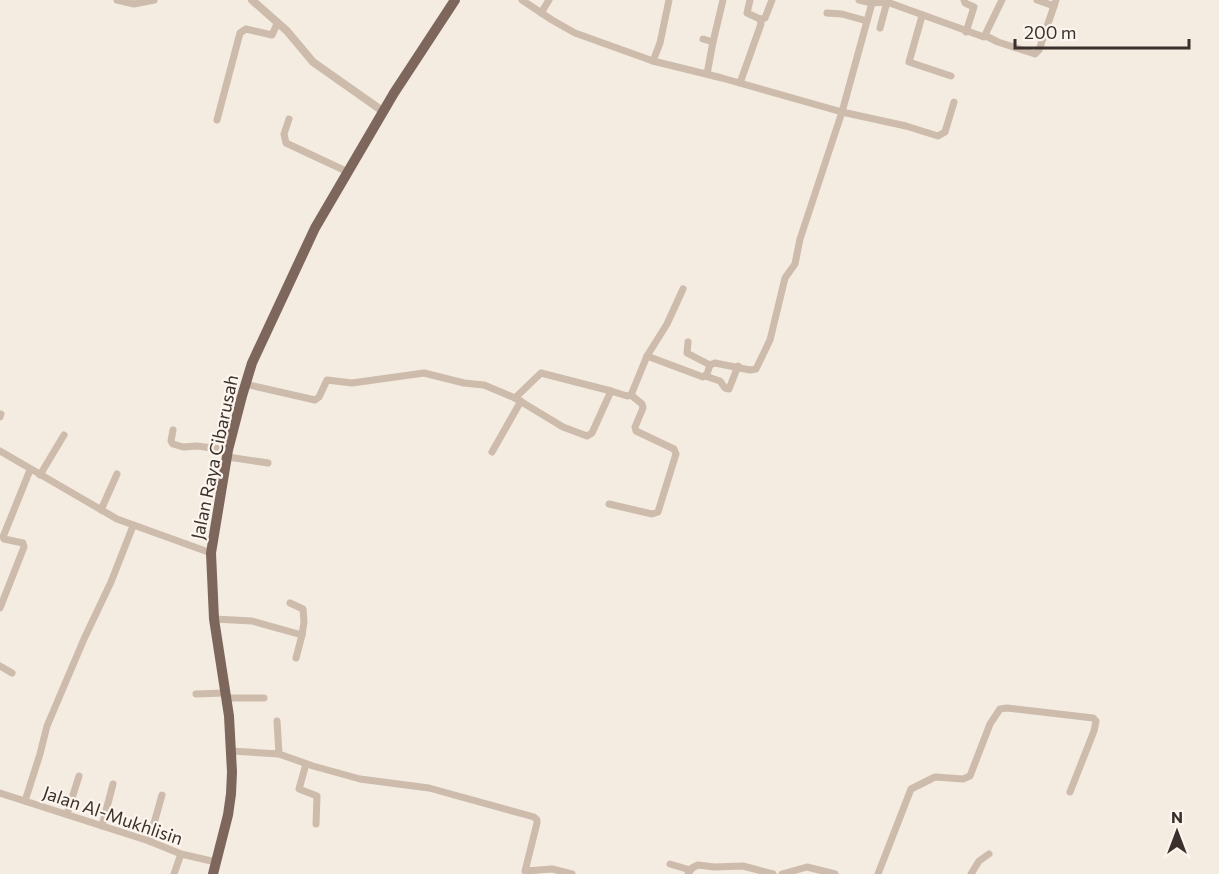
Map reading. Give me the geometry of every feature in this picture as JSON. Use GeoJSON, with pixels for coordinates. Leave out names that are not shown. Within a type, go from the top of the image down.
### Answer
{"type":"FeatureCollection","features":[{"type":"Feature","properties":{"kind":"main road","name":"Jalan Raya Cibarusah"},"geometry":{"type":"LineString","coordinates":[[213,874],[231,794],[231,751],[226,696],[214,619],[211,553],[228,454],[245,384],[252,363],[315,228],[384,112],[456,0]]}},
{"type":"Feature","properties":{"kind":"street"},"geometry":{"type":"LineString","coordinates":[[117,0],[134,4],[154,0]]}},
{"type":"Feature","properties":{"kind":"street"},"geometry":{"type":"LineString","coordinates":[[252,0],[291,36],[313,62],[384,112]]}},
{"type":"Feature","properties":{"kind":"street"},"geometry":{"type":"LineString","coordinates":[[522,0],[575,33],[653,61],[842,112],[906,126],[939,137],[944,134],[954,102]]}},
{"type":"Feature","properties":{"kind":"street"},"geometry":{"type":"LineString","coordinates":[[541,13],[549,0]]}},
{"type":"Feature","properties":{"kind":"street"},"geometry":{"type":"LineString","coordinates":[[653,61],[660,43],[669,0]]}},
{"type":"Feature","properties":{"kind":"street"},"geometry":{"type":"LineString","coordinates":[[706,74],[723,0]]}},
{"type":"Feature","properties":{"kind":"street"},"geometry":{"type":"LineString","coordinates":[[750,0],[747,13],[760,19],[765,18],[772,0]]}},
{"type":"Feature","properties":{"kind":"street"},"geometry":{"type":"LineString","coordinates":[[860,0],[872,3],[888,1],[982,38],[986,36],[1035,54],[1040,50],[1055,3],[1037,0]]}},
{"type":"Feature","properties":{"kind":"street"},"geometry":{"type":"LineString","coordinates":[[964,0],[965,3],[974,7],[966,32]]}},
{"type":"Feature","properties":{"kind":"street"},"geometry":{"type":"LineString","coordinates":[[986,36],[1002,0]]}},
{"type":"Feature","properties":{"kind":"street"},"geometry":{"type":"LineString","coordinates":[[880,28],[888,1]]}},
{"type":"Feature","properties":{"kind":"street"},"geometry":{"type":"LineString","coordinates":[[688,342],[687,353],[710,365],[715,363],[754,370],[759,367],[770,340],[785,278],[795,264],[800,239],[842,112],[872,3]]}},
{"type":"Feature","properties":{"kind":"street"},"geometry":{"type":"LineString","coordinates":[[827,13],[842,14],[867,21]]}},
{"type":"Feature","properties":{"kind":"street"},"geometry":{"type":"LineString","coordinates":[[922,16],[909,62],[951,76]]}},
{"type":"Feature","properties":{"kind":"street"},"geometry":{"type":"LineString","coordinates":[[740,83],[760,26],[760,19]]}},
{"type":"Feature","properties":{"kind":"street"},"geometry":{"type":"LineString","coordinates":[[217,120],[240,33],[246,29],[272,35],[277,24]]}},
{"type":"Feature","properties":{"kind":"street"},"geometry":{"type":"LineString","coordinates":[[703,39],[713,42]]}},
{"type":"Feature","properties":{"kind":"street"},"geometry":{"type":"LineString","coordinates":[[289,119],[284,134],[286,143],[348,172]]}},
{"type":"Feature","properties":{"kind":"street"},"geometry":{"type":"LineString","coordinates":[[631,394],[647,356],[667,324],[683,289]]}},
{"type":"Feature","properties":{"kind":"street"},"geometry":{"type":"LineString","coordinates":[[647,356],[720,381],[729,389],[738,366]]}},
{"type":"Feature","properties":{"kind":"street"},"geometry":{"type":"LineString","coordinates":[[705,376],[710,365]]}},
{"type":"Feature","properties":{"kind":"street"},"geometry":{"type":"LineString","coordinates":[[245,384],[315,400],[319,398],[327,380],[352,383],[424,373],[489,387],[518,400],[563,426],[588,436],[592,433],[611,391]]}},
{"type":"Feature","properties":{"kind":"street"},"geometry":{"type":"LineString","coordinates":[[492,452],[518,400],[541,373],[628,396],[631,394]]}},
{"type":"Feature","properties":{"kind":"street"},"geometry":{"type":"LineString","coordinates":[[609,504],[652,514],[658,512],[676,454],[674,449],[636,431],[635,427],[643,408],[642,404],[631,394]]}},
{"type":"Feature","properties":{"kind":"street"},"geometry":{"type":"LineString","coordinates":[[173,429],[171,441],[173,444],[183,447],[197,446],[268,463]]}},
{"type":"Feature","properties":{"kind":"street"},"geometry":{"type":"LineString","coordinates":[[40,475],[64,435]]}},
{"type":"Feature","properties":{"kind":"street"},"geometry":{"type":"LineString","coordinates":[[0,451],[30,470],[133,526],[211,553]]}},
{"type":"Feature","properties":{"kind":"street"},"geometry":{"type":"LineString","coordinates":[[0,608],[24,547],[23,543],[3,537],[30,470]]}},
{"type":"Feature","properties":{"kind":"street"},"geometry":{"type":"LineString","coordinates":[[101,510],[117,474]]}},
{"type":"Feature","properties":{"kind":"street"},"geometry":{"type":"LineString","coordinates":[[25,801],[47,726],[111,582],[133,526]]}},
{"type":"Feature","properties":{"kind":"street"},"geometry":{"type":"LineString","coordinates":[[290,603],[303,609],[304,622],[296,658]]}},
{"type":"Feature","properties":{"kind":"street"},"geometry":{"type":"LineString","coordinates":[[214,619],[252,621],[302,635]]}},
{"type":"Feature","properties":{"kind":"street"},"geometry":{"type":"LineString","coordinates":[[0,666],[12,673]]}},
{"type":"Feature","properties":{"kind":"street"},"geometry":{"type":"LineString","coordinates":[[196,694],[264,698]]}},
{"type":"Feature","properties":{"kind":"street"},"geometry":{"type":"LineString","coordinates":[[879,874],[911,789],[938,776],[963,779],[970,776],[990,724],[1000,709],[1093,718],[1096,721],[1070,792]]}},
{"type":"Feature","properties":{"kind":"street"},"geometry":{"type":"LineString","coordinates":[[277,721],[279,754]]}},
{"type":"Feature","properties":{"kind":"street"},"geometry":{"type":"LineString","coordinates":[[231,751],[279,754],[364,780],[429,788],[534,817],[537,823],[524,871],[552,869],[572,874]]}},
{"type":"Feature","properties":{"kind":"street"},"geometry":{"type":"LineString","coordinates":[[306,764],[299,789],[317,797],[316,824]]}},
{"type":"Feature","properties":{"kind":"street"},"geometry":{"type":"LineString","coordinates":[[67,814],[79,776]]}},
{"type":"Feature","properties":{"kind":"street"},"geometry":{"type":"LineString","coordinates":[[102,825],[113,784]]}},
{"type":"Feature","properties":{"kind":"street","name":"Jalan Al-Mukhlisin"},"geometry":{"type":"LineString","coordinates":[[0,793],[102,825],[181,854],[216,862]]}},
{"type":"Feature","properties":{"kind":"street"},"geometry":{"type":"LineString","coordinates":[[149,841],[162,795]]}},
{"type":"Feature","properties":{"kind":"street"},"geometry":{"type":"LineString","coordinates":[[174,874],[181,854]]}},
{"type":"Feature","properties":{"kind":"street"},"geometry":{"type":"LineString","coordinates":[[971,874],[979,861],[989,854]]}},
{"type":"Feature","properties":{"kind":"street"},"geometry":{"type":"LineString","coordinates":[[669,864],[689,872],[698,865],[714,867],[735,865],[773,874]]}},
{"type":"Feature","properties":{"kind":"street"},"geometry":{"type":"LineString","coordinates":[[782,874],[807,867],[835,874]]}}]}
